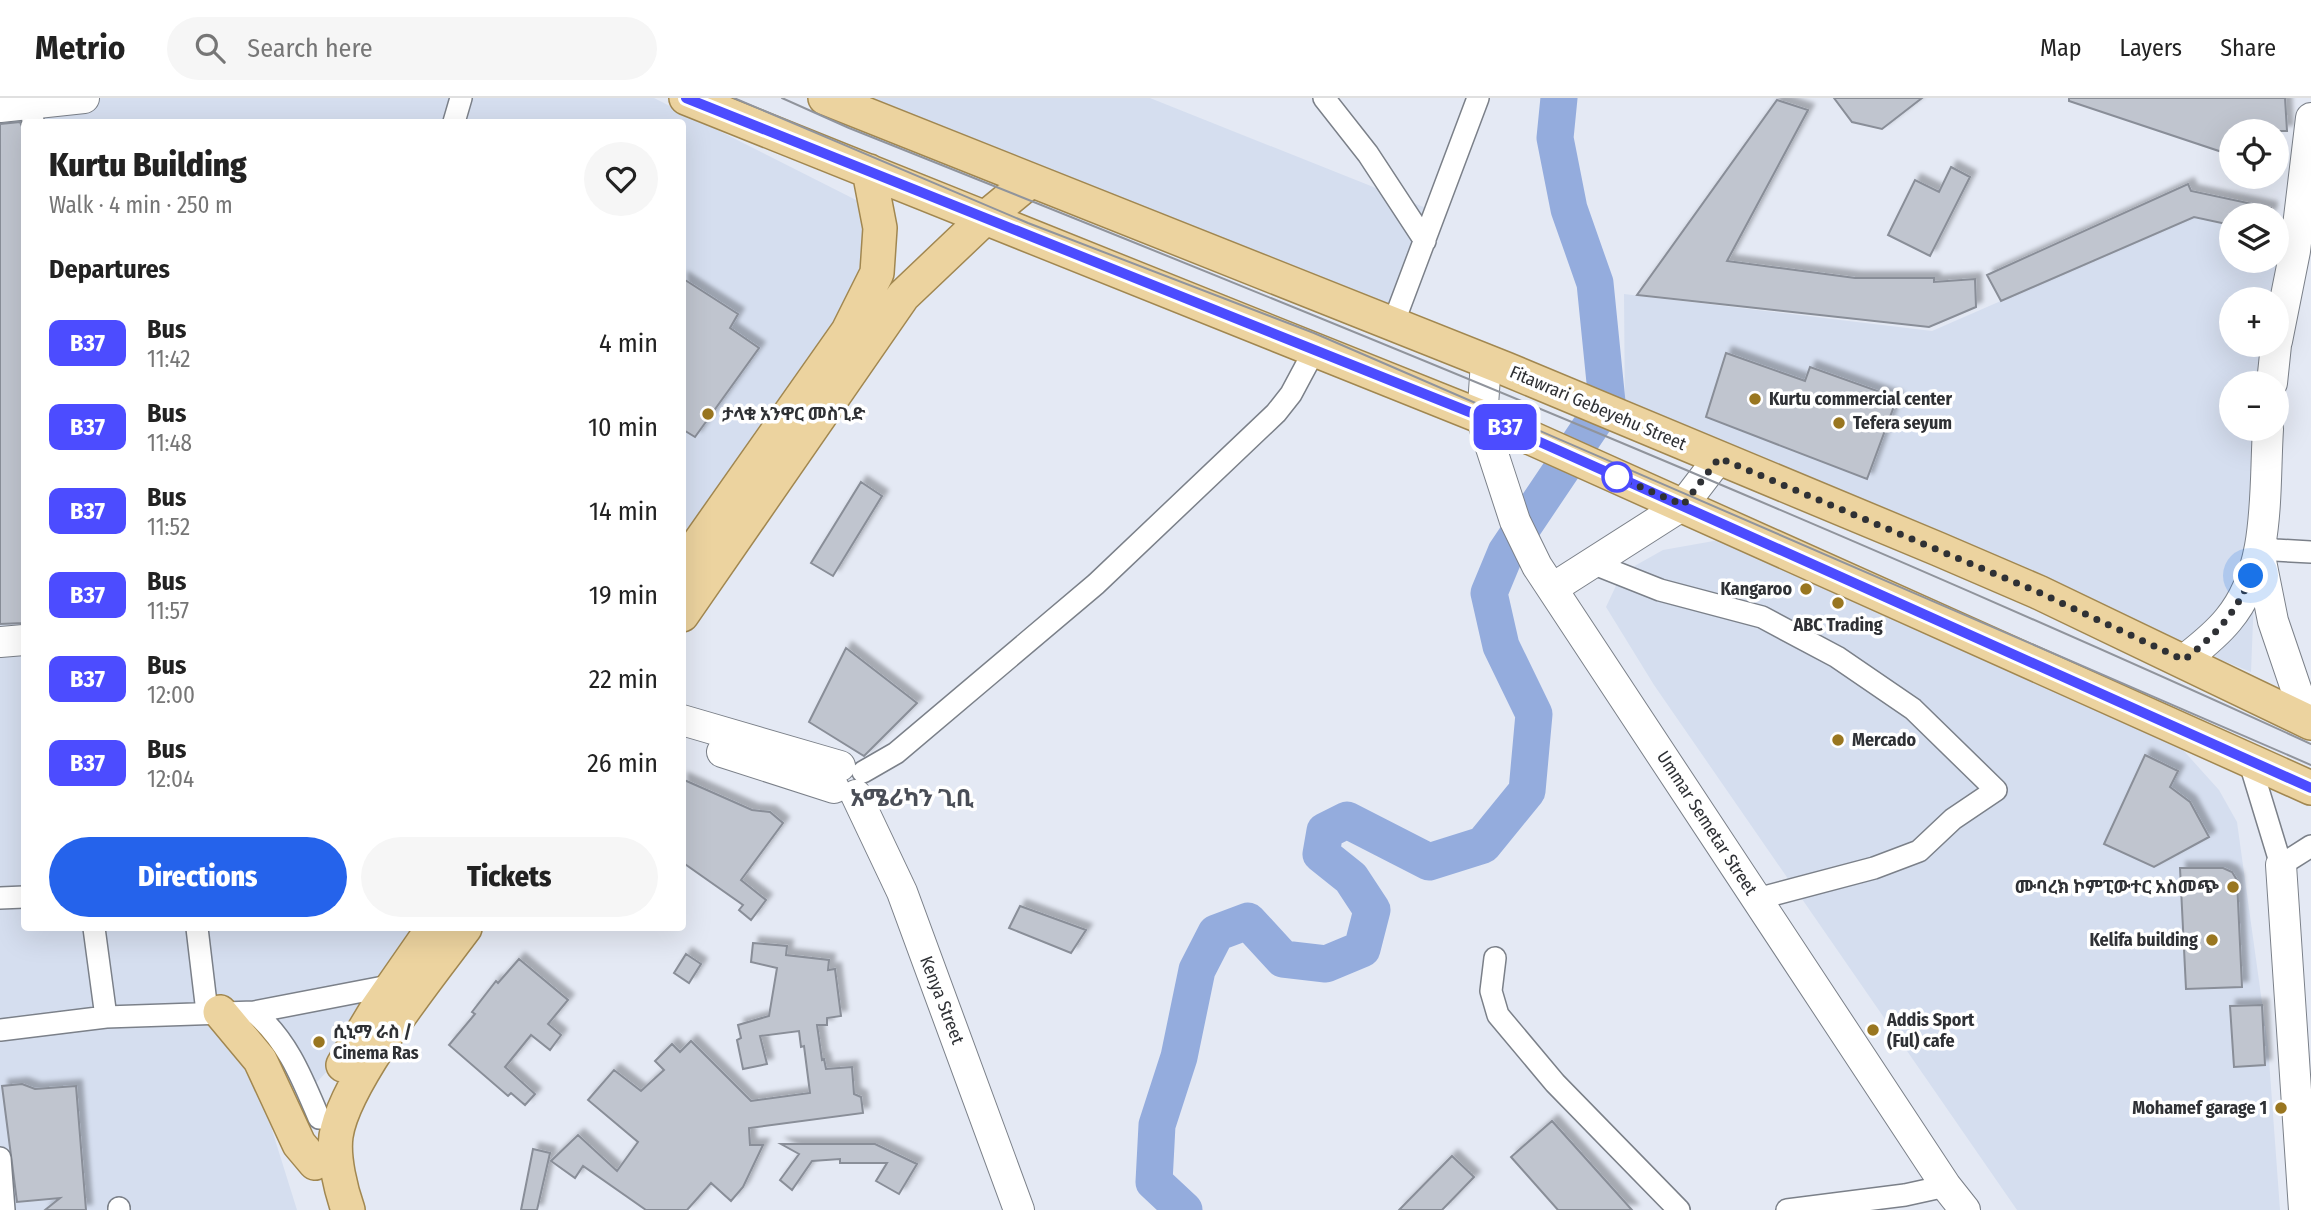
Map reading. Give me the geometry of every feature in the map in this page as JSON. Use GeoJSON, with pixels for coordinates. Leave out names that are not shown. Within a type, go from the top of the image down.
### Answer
{"type":"FeatureCollection","features":[{"type":"Feature","properties":{"kind":"main road"},"geometry":{"type":"LineString","coordinates":[[0,107],[32,108],[84,98]]}},
{"type":"Feature","properties":{"kind":"main road"},"geometry":{"type":"LineString","coordinates":[[686,98],[1482,420],[1502,425],[2311,788]]}},
{"type":"Feature","properties":{"kind":"main road","name":"Fitawrari Gebeyehu Street"},"geometry":{"type":"LineString","coordinates":[[825,98],[1584,401],[2025,586],[2309,722]]}},
{"type":"Feature","properties":{"kind":"main road"},"geometry":{"type":"LineString","coordinates":[[2289,297],[2303,248],[2311,118]]}},
{"type":"Feature","properties":{"kind":"main road"},"geometry":{"type":"LineString","coordinates":[[686,561],[848,331],[877,273],[880,228],[869,171]]}},
{"type":"Feature","properties":{"kind":"main road"},"geometry":{"type":"LineString","coordinates":[[686,609],[903,296],[984,219],[1030,181]]}},
{"type":"Feature","properties":{"kind":"main road"},"geometry":{"type":"LineString","coordinates":[[1092,262],[1106,210]]}},
{"type":"Feature","properties":{"kind":"main road"},"geometry":{"type":"LineString","coordinates":[[1482,420],[1486,362]]}},
{"type":"Feature","properties":{"kind":"main road","name":"Ummar Semetar Street"},"geometry":{"type":"LineString","coordinates":[[1482,420],[1516,521],[1545,577],[1946,1186],[1965,1210]]}},
{"type":"Feature","properties":{"kind":"main road"},"geometry":{"type":"LineString","coordinates":[[2267,441],[2260,551],[2273,621],[2309,722]]}},
{"type":"Feature","properties":{"kind":"main road"},"geometry":{"type":"LineString","coordinates":[[1545,577],[1592,563],[1683,505],[1719,458]]}},
{"type":"Feature","properties":{"kind":"main road"},"geometry":{"type":"LineString","coordinates":[[2184,660],[2209,639],[2236,609],[2260,551]]}},
{"type":"Feature","properties":{"kind":"main road"},"geometry":{"type":"LineString","coordinates":[[0,642],[21,640]]}},
{"type":"Feature","properties":{"kind":"main road"},"geometry":{"type":"LineString","coordinates":[[686,721],[849,780]]}},
{"type":"Feature","properties":{"kind":"main road"},"geometry":{"type":"LineString","coordinates":[[686,739],[849,780]]}},
{"type":"Feature","properties":{"kind":"main road","name":"Kenya Street"},"geometry":{"type":"LineString","coordinates":[[849,780],[902,892],[1019,1210]]}},
{"type":"Feature","properties":{"kind":"main road"},"geometry":{"type":"LineString","coordinates":[[2281,865],[2304,1210]]}},
{"type":"Feature","properties":{"kind":"main road"},"geometry":{"type":"LineString","coordinates":[[328,1210],[323,1140],[339,1071],[431,931]]}},
{"type":"Feature","properties":{"kind":"main road"},"geometry":{"type":"LineString","coordinates":[[213,1012],[260,1060],[299,1144],[323,1140],[350,1099],[368,1064],[463,931]]}},
{"type":"Feature","properties":{"kind":"main road"},"geometry":{"type":"LineString","coordinates":[[323,1140],[348,1210]]}},
{"type":"Feature","properties":{"kind":"street"},"geometry":{"type":"LineString","coordinates":[[455,119],[461,98]]}},
{"type":"Feature","properties":{"kind":"street"},"geometry":{"type":"LineString","coordinates":[[1324,98],[1368,154],[1425,241]]}},
{"type":"Feature","properties":{"kind":"street"},"geometry":{"type":"LineString","coordinates":[[1393,324],[1478,98]]}},
{"type":"Feature","properties":{"kind":"street"},"geometry":{"type":"LineString","coordinates":[[849,780],[879,765],[907,744],[1105,575],[1276,413],[1291,394],[1314,351]]}},
{"type":"Feature","properties":{"kind":"street"},"geometry":{"type":"LineString","coordinates":[[2260,551],[2311,552]]}},
{"type":"Feature","properties":{"kind":"street"},"geometry":{"type":"LineString","coordinates":[[1592,563],[1660,590],[1762,617],[1807,640],[1913,709],[1996,790],[1953,819],[1919,851],[1874,868],[1757,899]]}},
{"type":"Feature","properties":{"kind":"street"},"geometry":{"type":"LineString","coordinates":[[2249,760],[2281,865],[2311,846]]}},
{"type":"Feature","properties":{"kind":"street"},"geometry":{"type":"LineString","coordinates":[[0,898],[21,897]]}},
{"type":"Feature","properties":{"kind":"street"},"geometry":{"type":"LineString","coordinates":[[94,931],[106,1017]]}},
{"type":"Feature","properties":{"kind":"street"},"geometry":{"type":"LineString","coordinates":[[198,931],[213,1012]]}},
{"type":"Feature","properties":{"kind":"street"},"geometry":{"type":"LineString","coordinates":[[1495,958],[1491,991],[1498,1015],[1519,1044],[1679,1210]]}},
{"type":"Feature","properties":{"kind":"street"},"geometry":{"type":"LineString","coordinates":[[0,1030],[106,1017],[254,1012],[394,985]]}},
{"type":"Feature","properties":{"kind":"street"},"geometry":{"type":"LineString","coordinates":[[254,1012],[273,1028],[288,1050],[323,1140]]}},
{"type":"Feature","properties":{"kind":"street"},"geometry":{"type":"LineString","coordinates":[[0,1158],[4,1210]]}},
{"type":"Feature","properties":{"kind":"street"},"geometry":{"type":"LineString","coordinates":[[1787,1210],[1946,1186]]}},
{"type":"Feature","properties":{"kind":"shaded area"},"geometry":{"type":"Polygon","coordinates":[[[0,98],[654,98],[862,203],[875,272],[686,554],[686,119],[21,119],[21,931],[428,931],[331,1067],[272,1130],[297,1210],[0,1210],[0,98]]]}},
{"type":"Feature","properties":{"kind":"shaded area"},"geometry":{"type":"Polygon","coordinates":[[[836,98],[1150,98],[1431,210],[1391,316],[836,98]]]}},
{"type":"Feature","properties":{"kind":"shaded area"},"geometry":{"type":"Polygon","coordinates":[[[2194,217],[2219,222],[2219,273],[2279,273],[2278,287],[2219,287],[2219,357],[2273,357],[2271,371],[2219,371],[2219,441],[2265,441],[2256,545],[2251,672],[1625,419],[1624,294],[1932,331],[2194,217]]]}},
{"type":"Feature","properties":{"kind":"shaded area"},"geometry":{"type":"Polygon","coordinates":[[[1725,539],[2015,669],[2183,750],[2219,790],[2237,822],[2268,1046],[2280,1210],[2017,1210],[1654,685],[1606,607],[1622,573],[1663,550],[1725,539]]]}},
{"type":"Feature","properties":{"kind":"building"},"geometry":{"type":"Polygon","coordinates":[[[1834,98],[1922,98],[1882,129],[1852,122],[1834,98]]]}},
{"type":"Feature","properties":{"kind":"building"},"geometry":{"type":"Polygon","coordinates":[[[2069,98],[2285,98],[2286,119],[2219,119],[2219,151],[2069,101],[2069,98]]]}},
{"type":"Feature","properties":{"kind":"building"},"geometry":{"type":"Polygon","coordinates":[[[1777,100],[1808,110],[1727,261],[1855,278],[1934,278],[1934,282],[1975,279],[1976,307],[1929,327],[1637,295],[1777,100]]]}},
{"type":"Feature","properties":{"kind":"building"},"geometry":{"type":"Polygon","coordinates":[[[20,122],[21,124],[21,623],[0,624],[0,124],[20,122]]]}},
{"type":"Feature","properties":{"kind":"building"},"geometry":{"type":"Polygon","coordinates":[[[1951,167],[1970,177],[1930,256],[1888,235],[1915,180],[1939,192],[1951,167]]]}},
{"type":"Feature","properties":{"kind":"building"},"geometry":{"type":"Polygon","coordinates":[[[2188,184],[2191,191],[2247,203],[2219,203],[2219,222],[2194,217],[2001,301],[1987,275],[2188,184]]]}},
{"type":"Feature","properties":{"kind":"building"},"geometry":{"type":"Polygon","coordinates":[[[686,281],[738,314],[730,328],[759,348],[695,437],[686,431],[686,281]]]}},
{"type":"Feature","properties":{"kind":"building"},"geometry":{"type":"Polygon","coordinates":[[[1726,353],[1805,381],[1810,367],[1897,398],[1867,479],[1706,417],[1726,353]]]}},
{"type":"Feature","properties":{"kind":"building"},"geometry":{"type":"Polygon","coordinates":[[[861,482],[882,496],[833,576],[811,563],[861,482]]]}},
{"type":"Feature","properties":{"kind":"building"},"geometry":{"type":"Polygon","coordinates":[[[846,648],[917,703],[864,756],[809,722],[846,648]]]}},
{"type":"Feature","properties":{"kind":"building"},"geometry":{"type":"Polygon","coordinates":[[[2145,755],[2178,771],[2170,787],[2190,802],[2209,837],[2154,867],[2104,844],[2145,755]]]}},
{"type":"Feature","properties":{"kind":"building"},"geometry":{"type":"Polygon","coordinates":[[[686,781],[752,810],[770,812],[783,823],[741,880],[766,900],[751,920],[739,910],[743,905],[686,865],[686,781]]]}},
{"type":"Feature","properties":{"kind":"building","name":"Kelifa building"},"geometry":{"type":"Polygon","coordinates":[[[2180,868],[2223,868],[2232,872],[2237,880],[2242,987],[2186,989],[2180,868]]]}},
{"type":"Feature","properties":{"kind":"building"},"geometry":{"type":"Polygon","coordinates":[[[1020,906],[1086,930],[1071,953],[1009,928],[1020,906]]]}},
{"type":"Feature","properties":{"kind":"building"},"geometry":{"type":"Polygon","coordinates":[[[753,943],[787,946],[786,955],[829,960],[828,970],[835,969],[841,1016],[827,1018],[827,1025],[817,1025],[822,1060],[824,1059],[826,1069],[852,1067],[854,1094],[861,1097],[863,1113],[749,1128],[750,1145],[763,1145],[743,1187],[731,1201],[711,1183],[687,1210],[646,1210],[583,1166],[575,1178],[551,1161],[578,1135],[617,1171],[638,1142],[588,1100],[614,1070],[641,1091],[664,1070],[655,1061],[672,1044],[680,1052],[691,1041],[751,1101],[810,1093],[804,1046],[801,1047],[799,1031],[760,1036],[767,1064],[743,1069],[737,1040],[741,1038],[738,1025],[769,1016],[777,968],[751,962],[753,943]]]}},
{"type":"Feature","properties":{"kind":"building"},"geometry":{"type":"Polygon","coordinates":[[[686,954],[701,964],[689,983],[674,973],[686,954]]]}},
{"type":"Feature","properties":{"kind":"building"},"geometry":{"type":"Polygon","coordinates":[[[519,959],[568,1000],[548,1024],[561,1035],[550,1050],[531,1035],[505,1067],[535,1094],[525,1105],[511,1093],[508,1096],[449,1045],[475,1014],[472,1012],[496,981],[498,983],[519,959]]]}},
{"type":"Feature","properties":{"kind":"building"},"geometry":{"type":"Polygon","coordinates":[[[2262,1005],[2265,1065],[2234,1067],[2230,1006],[2262,1005]]]}},
{"type":"Feature","properties":{"kind":"building"},"geometry":{"type":"Polygon","coordinates":[[[22,1084],[35,1089],[76,1086],[86,1210],[45,1210],[60,1198],[17,1202],[2,1086],[22,1084]]]}},
{"type":"Feature","properties":{"kind":"building"},"geometry":{"type":"Polygon","coordinates":[[[1552,1121],[1632,1210],[1558,1210],[1511,1157],[1552,1121]]]}},
{"type":"Feature","properties":{"kind":"building"},"geometry":{"type":"Polygon","coordinates":[[[781,1144],[875,1144],[917,1164],[899,1194],[876,1181],[887,1163],[840,1163],[840,1159],[812,1161],[792,1190],[780,1180],[799,1154],[781,1144]]]}},
{"type":"Feature","properties":{"kind":"building"},"geometry":{"type":"Polygon","coordinates":[[[533,1149],[550,1153],[537,1210],[521,1210],[533,1149]]]}},
{"type":"Feature","properties":{"kind":"building"},"geometry":{"type":"Polygon","coordinates":[[[1452,1156],[1474,1177],[1442,1210],[1399,1210],[1452,1156]]]}},
{"type":"Feature","properties":{"kind":"waterway"},"geometry":{"type":"LineString","coordinates":[[1184,1210],[1154,1182],[1157,1125],[1179,1057],[1197,970],[1216,933],[1248,921],[1283,959],[1326,964],[1362,949],[1372,910],[1351,878],[1321,854],[1325,831],[1347,820],[1429,862],[1483,845],[1527,791],[1534,714],[1501,646],[1489,593],[1506,552],[1607,402],[1595,283],[1569,209],[1555,138],[1559,98]]}},
{"type":"Feature","properties":{"kind":"tram line"},"geometry":{"type":"LineString","coordinates":[[734,98],[1028,223],[1314,333],[2311,765]]}},
{"type":"Feature","properties":{"kind":"tram line"},"geometry":{"type":"LineString","coordinates":[[782,98],[849,128],[1584,427],[1949,583],[2311,744]]}},
{"type":"Feature","properties":{"kind":"bus line","name":"B37"},"geometry":{"type":"LineString","coordinates":[[686,98],[1482,420],[1502,425],[2311,788]]}},
{"type":"Feature","properties":{"kind":"place","name":"Kurtu commercial center"},"geometry":{"type":"Point","coordinates":[1755,399]}},
{"type":"Feature","properties":{"kind":"place","name":"ታላቁ አንዋር መስጊድ"},"geometry":{"type":"Point","coordinates":[708,414]}},
{"type":"Feature","properties":{"kind":"place","name":"Tefera seyum"},"geometry":{"type":"Point","coordinates":[1839,423]}},
{"type":"Feature","properties":{"kind":"place","name":"Kangaroo"},"geometry":{"type":"Point","coordinates":[1806,589]}},
{"type":"Feature","properties":{"kind":"place","name":"ABC Trading"},"geometry":{"type":"Point","coordinates":[1838,603]}},
{"type":"Feature","properties":{"kind":"place","name":"Mercado"},"geometry":{"type":"Point","coordinates":[1838,740]}},
{"type":"Feature","properties":{"kind":"place","name":"ሙባረክ ኮምፒውተር አስመጭ"},"geometry":{"type":"Point","coordinates":[2233,887]}},
{"type":"Feature","properties":{"kind":"place","name":"Kelifa building"},"geometry":{"type":"Point","coordinates":[2212,940]}},
{"type":"Feature","properties":{"kind":"place","name":"Addis Sport (Ful) cafe"},"geometry":{"type":"Point","coordinates":[1873,1030]}},
{"type":"Feature","properties":{"kind":"place","name":"ሲኒማ ራስ / Cinema Ras"},"geometry":{"type":"Point","coordinates":[319,1042]}},
{"type":"Feature","properties":{"kind":"place","name":"Mohamef garage 1"},"geometry":{"type":"Point","coordinates":[2281,1108]}},
{"type":"Feature","properties":{"kind":"district","name":"አሜሪካን ጊቢ"},"geometry":{"type":"Point","coordinates":[912,798]}},
{"type":"Feature","properties":{"kind":"route"},"geometry":{"type":"LineString","coordinates":[[1617,477],[1683,505],[1719,458],[2038,592],[2184,660],[2227,621],[2236,609],[2251,576]]}}]}
